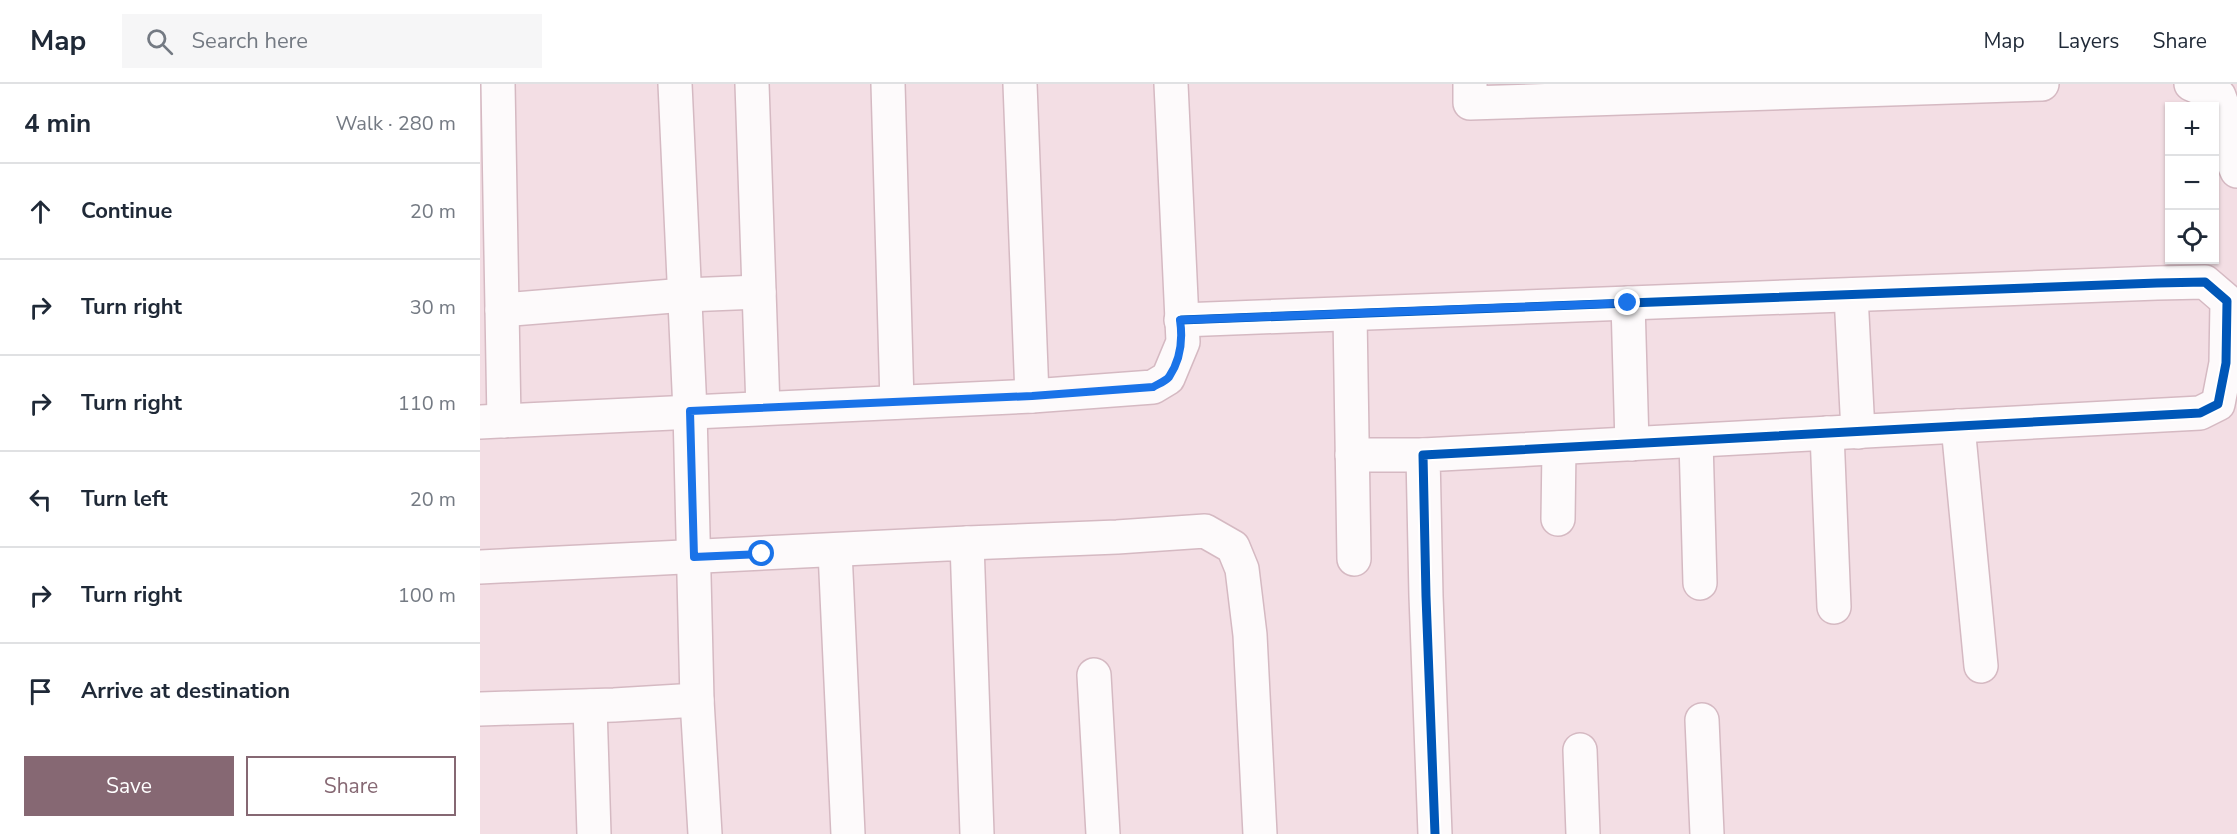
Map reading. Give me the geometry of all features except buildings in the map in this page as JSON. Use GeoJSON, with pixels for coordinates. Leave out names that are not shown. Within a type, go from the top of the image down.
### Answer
{"type":"FeatureCollection","features":[{"type":"Feature","properties":{"kind":"street"},"geometry":{"type":"LineString","coordinates":[[498,84],[502,310],[492,422],[1032,396],[1153,387],[1168,378],[1183,342],[1180,320],[1171,84]]}},
{"type":"Feature","properties":{"kind":"street"},"geometry":{"type":"LineString","coordinates":[[675,84],[690,411],[697,700],[705,834]]}},
{"type":"Feature","properties":{"kind":"street"},"geometry":{"type":"LineString","coordinates":[[752,84],[763,408]]}},
{"type":"Feature","properties":{"kind":"street"},"geometry":{"type":"LineString","coordinates":[[888,84],[897,402]]}},
{"type":"Feature","properties":{"kind":"street"},"geometry":{"type":"LineString","coordinates":[[1020,84],[1032,396]]}},
{"type":"Feature","properties":{"kind":"street"},"geometry":{"type":"LineString","coordinates":[[1470,84],[1470,103],[2042,84]]}},
{"type":"Feature","properties":{"kind":"street"},"geometry":{"type":"LineString","coordinates":[[2191,84],[2219,96],[2226,116],[2229,152],[2237,171]]}},
{"type":"Feature","properties":{"kind":"street"},"geometry":{"type":"LineString","coordinates":[[1180,320],[2205,282],[2227,301],[2226,363],[2218,404],[2200,413],[1423,455],[1352,455]]}},
{"type":"Feature","properties":{"kind":"street"},"geometry":{"type":"LineString","coordinates":[[502,310],[685,295],[759,292]]}},
{"type":"Feature","properties":{"kind":"street"},"geometry":{"type":"LineString","coordinates":[[1834,607],[1851,295]]}},
{"type":"Feature","properties":{"kind":"street"},"geometry":{"type":"LineString","coordinates":[[1628,303],[1632,444]]}},
{"type":"Feature","properties":{"kind":"street"},"geometry":{"type":"LineString","coordinates":[[1350,315],[1354,559]]}},
{"type":"Feature","properties":{"kind":"street"},"geometry":{"type":"LineString","coordinates":[[1958,426],[1981,666]]}},
{"type":"Feature","properties":{"kind":"street"},"geometry":{"type":"LineString","coordinates":[[1696,441],[1700,583]]}},
{"type":"Feature","properties":{"kind":"street"},"geometry":{"type":"LineString","coordinates":[[1558,519],[1559,448]]}},
{"type":"Feature","properties":{"kind":"street"},"geometry":{"type":"LineString","coordinates":[[1423,455],[1425,596],[1436,834]]}},
{"type":"Feature","properties":{"kind":"street"},"geometry":{"type":"LineString","coordinates":[[480,567],[1205,531],[1233,547],[1242,569],[1250,635],[1260,834]]}},
{"type":"Feature","properties":{"kind":"street"},"geometry":{"type":"LineString","coordinates":[[967,543],[977,834]]}},
{"type":"Feature","properties":{"kind":"street"},"geometry":{"type":"LineString","coordinates":[[835,551],[848,834]]}},
{"type":"Feature","properties":{"kind":"street"},"geometry":{"type":"LineString","coordinates":[[1094,675],[1103,834]]}},
{"type":"Feature","properties":{"kind":"street"},"geometry":{"type":"LineString","coordinates":[[480,709],[697,700]]}},
{"type":"Feature","properties":{"kind":"street"},"geometry":{"type":"LineString","coordinates":[[590,706],[594,834]]}},
{"type":"Feature","properties":{"kind":"street"},"geometry":{"type":"LineString","coordinates":[[1702,720],[1707,834]]}},
{"type":"Feature","properties":{"kind":"street"},"geometry":{"type":"LineString","coordinates":[[1580,750],[1583,834]]}},
{"type":"Feature","properties":{"kind":"cycle path"},"geometry":{"type":"LineString","coordinates":[[1181,320],[2205,282],[2227,301],[2226,363],[2218,404],[2200,413],[1423,455],[1435,834]]}},
{"type":"Feature","properties":{"kind":"route"},"geometry":{"type":"LineString","coordinates":[[762,554],[694,557],[690,411],[1032,396],[1153,387],[1168,378],[1175,363],[1183,342],[1180,320],[1628,303]]}}]}
